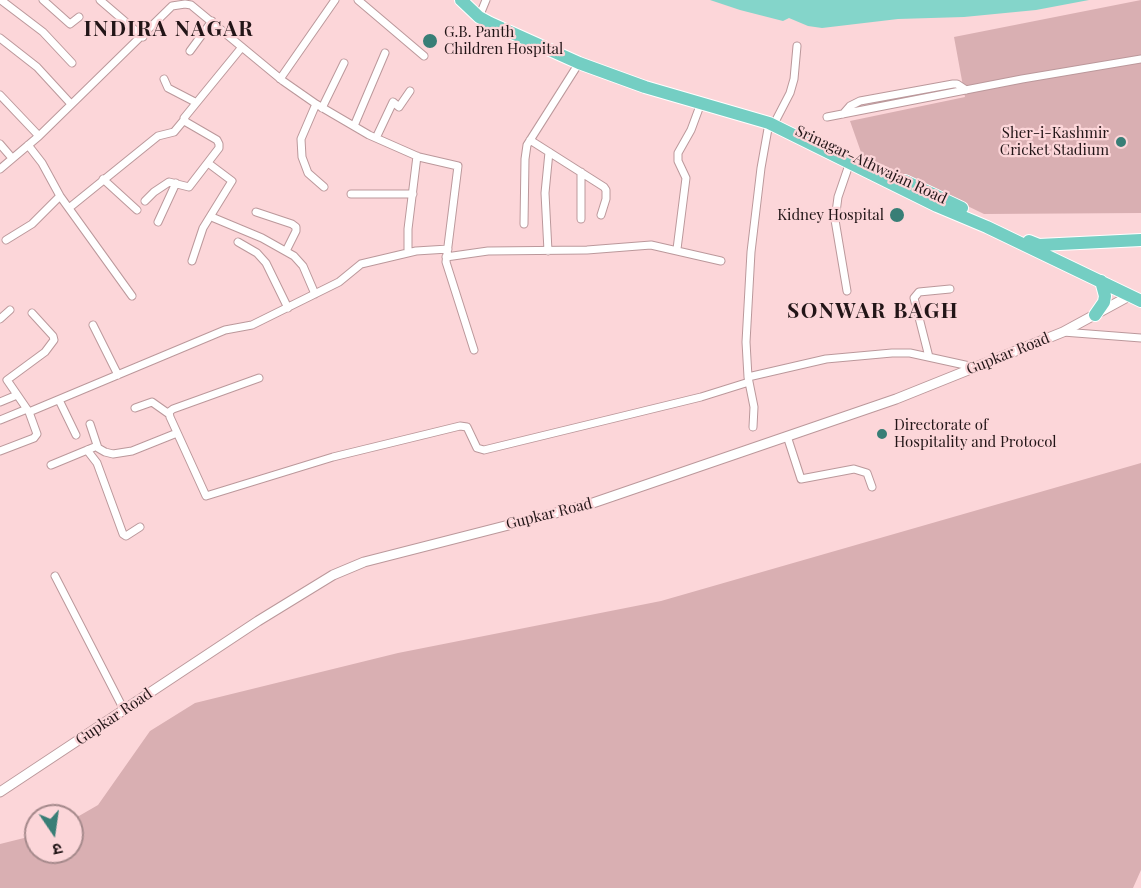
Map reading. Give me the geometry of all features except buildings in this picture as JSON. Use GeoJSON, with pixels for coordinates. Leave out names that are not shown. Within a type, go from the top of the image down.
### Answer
{"type":"FeatureCollection","features":[{"type":"Feature","properties":{"kind":"highway","name":"Srinagar-Athwajan Road"},"geometry":{"type":"LineString","coordinates":[[461,0],[479,17],[501,29],[579,63],[645,87],[772,121],[1101,281],[1138,295]]}},
{"type":"Feature","properties":{"kind":"highway","name":"Srinagar-Athwajan Road"},"geometry":{"type":"LineString","coordinates":[[772,121],[959,215],[1018,239]]}},
{"type":"Feature","properties":{"kind":"highway"},"geometry":{"type":"LineString","coordinates":[[1033,246],[1141,240]]}},
{"type":"Feature","properties":{"kind":"highway"},"geometry":{"type":"LineString","coordinates":[[1095,315],[1104,302],[1105,296],[1101,281]]}},
{"type":"Feature","properties":{"kind":"main road","name":"Gupkar Road"},"geometry":{"type":"LineString","coordinates":[[0,792],[258,621],[333,575],[364,562],[587,505],[896,399],[1063,332],[1138,295]]}},
{"type":"Feature","properties":{"kind":"street"},"geometry":{"type":"LineString","coordinates":[[1,0],[43,32],[72,63]]}},
{"type":"Feature","properties":{"kind":"street"},"geometry":{"type":"LineString","coordinates":[[43,0],[69,24],[78,17]]}},
{"type":"Feature","properties":{"kind":"street"},"geometry":{"type":"LineString","coordinates":[[100,0],[142,36]]}},
{"type":"Feature","properties":{"kind":"street"},"geometry":{"type":"LineString","coordinates":[[163,0],[172,6]]}},
{"type":"Feature","properties":{"kind":"street"},"geometry":{"type":"LineString","coordinates":[[280,79],[336,0]]}},
{"type":"Feature","properties":{"kind":"street"},"geometry":{"type":"LineString","coordinates":[[358,0],[424,56]]}},
{"type":"Feature","properties":{"kind":"street"},"geometry":{"type":"LineString","coordinates":[[479,17],[486,0]]}},
{"type":"Feature","properties":{"kind":"street"},"geometry":{"type":"LineString","coordinates":[[0,169],[39,136],[172,6],[191,5],[280,79],[319,106],[376,138],[417,156],[458,166],[447,267],[474,350]]}},
{"type":"Feature","properties":{"kind":"street"},"geometry":{"type":"LineString","coordinates":[[190,51],[212,21]]}},
{"type":"Feature","properties":{"kind":"street"},"geometry":{"type":"LineString","coordinates":[[0,39],[37,67],[71,104]]}},
{"type":"Feature","properties":{"kind":"street"},"geometry":{"type":"LineString","coordinates":[[753,427],[754,406],[748,379],[746,342],[751,252],[761,168],[772,121],[790,93],[794,79],[797,46]]}},
{"type":"Feature","properties":{"kind":"street"},"geometry":{"type":"LineString","coordinates":[[69,207],[158,136],[174,132],[195,102],[242,47]]}},
{"type":"Feature","properties":{"kind":"street"},"geometry":{"type":"LineString","coordinates":[[354,126],[384,53]]}},
{"type":"Feature","properties":{"kind":"street"},"geometry":{"type":"LineString","coordinates":[[827,117],[1141,59]]}},
{"type":"Feature","properties":{"kind":"street"},"geometry":{"type":"LineString","coordinates":[[324,187],[308,173],[302,158],[301,139],[344,63]]}},
{"type":"Feature","properties":{"kind":"street"},"geometry":{"type":"LineString","coordinates":[[524,224],[525,159],[530,140],[579,63]]}},
{"type":"Feature","properties":{"kind":"street"},"geometry":{"type":"LineString","coordinates":[[164,79],[168,88],[195,102]]}},
{"type":"Feature","properties":{"kind":"street"},"geometry":{"type":"LineString","coordinates":[[376,138],[393,102],[399,107],[410,91]]}},
{"type":"Feature","properties":{"kind":"street"},"geometry":{"type":"LineString","coordinates":[[0,95],[39,136]]}},
{"type":"Feature","properties":{"kind":"street"},"geometry":{"type":"LineString","coordinates":[[677,249],[686,178],[678,161],[678,153],[691,130],[701,103]]}},
{"type":"Feature","properties":{"kind":"street"},"geometry":{"type":"LineString","coordinates":[[145,201],[167,183],[172,182],[189,187],[219,148],[219,144],[184,120]]}},
{"type":"Feature","properties":{"kind":"street"},"geometry":{"type":"LineString","coordinates":[[530,140],[606,190],[601,215]]}},
{"type":"Feature","properties":{"kind":"street"},"geometry":{"type":"LineString","coordinates":[[0,144],[12,158]]}},
{"type":"Feature","properties":{"kind":"street"},"geometry":{"type":"LineString","coordinates":[[28,145],[42,163],[60,196],[132,296]]}},
{"type":"Feature","properties":{"kind":"street"},"geometry":{"type":"LineString","coordinates":[[548,251],[546,193],[549,152]]}},
{"type":"Feature","properties":{"kind":"street"},"geometry":{"type":"LineString","coordinates":[[408,252],[408,229],[417,156]]}},
{"type":"Feature","properties":{"kind":"street"},"geometry":{"type":"LineString","coordinates":[[847,291],[835,220],[838,197],[850,162]]}},
{"type":"Feature","properties":{"kind":"street"},"geometry":{"type":"LineString","coordinates":[[192,261],[203,228],[232,182],[208,163]]}},
{"type":"Feature","properties":{"kind":"street"},"geometry":{"type":"LineString","coordinates":[[581,172],[581,219]]}},
{"type":"Feature","properties":{"kind":"street"},"geometry":{"type":"LineString","coordinates":[[103,179],[137,210]]}},
{"type":"Feature","properties":{"kind":"street"},"geometry":{"type":"LineString","coordinates":[[158,222],[176,183]]}},
{"type":"Feature","properties":{"kind":"street"},"geometry":{"type":"LineString","coordinates":[[351,194],[412,194]]}},
{"type":"Feature","properties":{"kind":"street"},"geometry":{"type":"LineString","coordinates":[[6,240],[32,224],[60,196]]}},
{"type":"Feature","properties":{"kind":"street"},"geometry":{"type":"LineString","coordinates":[[256,212],[296,227],[286,251]]}},
{"type":"Feature","properties":{"kind":"street"},"geometry":{"type":"LineString","coordinates":[[214,218],[286,251],[303,266],[315,294]]}},
{"type":"Feature","properties":{"kind":"street"},"geometry":{"type":"LineString","coordinates":[[238,242],[257,253],[266,263],[288,308]]}},
{"type":"Feature","properties":{"kind":"street"},"geometry":{"type":"LineString","coordinates":[[0,420],[59,400],[225,330],[252,325],[346,278],[361,264],[408,252],[548,251],[651,244],[721,261]]}},
{"type":"Feature","properties":{"kind":"street"},"geometry":{"type":"LineString","coordinates":[[929,357],[914,298],[919,292],[950,289]]}},
{"type":"Feature","properties":{"kind":"street"},"geometry":{"type":"LineString","coordinates":[[0,319],[10,310]]}},
{"type":"Feature","properties":{"kind":"street"},"geometry":{"type":"LineString","coordinates":[[0,451],[36,436],[37,431],[28,410],[8,383],[7,378],[45,352],[54,340],[32,313]]}},
{"type":"Feature","properties":{"kind":"street"},"geometry":{"type":"LineString","coordinates":[[93,325],[118,375]]}},
{"type":"Feature","properties":{"kind":"street"},"geometry":{"type":"LineString","coordinates":[[1063,332],[1141,338]]}},
{"type":"Feature","properties":{"kind":"street"},"geometry":{"type":"LineString","coordinates":[[135,408],[152,402],[169,414],[203,492],[208,496],[290,469],[460,426],[467,428],[477,448],[484,450],[701,397],[748,379],[804,363],[892,352],[974,367]]}},
{"type":"Feature","properties":{"kind":"street"},"geometry":{"type":"LineString","coordinates":[[169,414],[173,409],[259,378]]}},
{"type":"Feature","properties":{"kind":"street"},"geometry":{"type":"LineString","coordinates":[[0,402],[17,395]]}},
{"type":"Feature","properties":{"kind":"street"},"geometry":{"type":"LineString","coordinates":[[59,400],[76,435]]}},
{"type":"Feature","properties":{"kind":"street"},"geometry":{"type":"LineString","coordinates":[[90,424],[98,446],[105,452],[120,453],[177,433]]}},
{"type":"Feature","properties":{"kind":"street"},"geometry":{"type":"LineString","coordinates":[[787,436],[801,479],[854,469],[867,473],[872,487]]}},
{"type":"Feature","properties":{"kind":"street"},"geometry":{"type":"LineString","coordinates":[[51,465],[98,446]]}},
{"type":"Feature","properties":{"kind":"street"},"geometry":{"type":"LineString","coordinates":[[87,450],[97,463],[123,534],[126,536],[140,527]]}},
{"type":"Feature","properties":{"kind":"street"},"geometry":{"type":"LineString","coordinates":[[55,576],[124,710]]}},
{"type":"Feature","properties":{"kind":"shaded area"},"geometry":{"type":"Polygon","coordinates":[[[1141,0],[1141,213],[984,214],[862,155],[850,121],[965,97],[954,37],[1141,0]]]}},
{"type":"Feature","properties":{"kind":"shaded area"},"geometry":{"type":"Polygon","coordinates":[[[1141,463],[1141,870],[1133,888],[0,888],[0,844],[24,838],[24,864],[84,864],[84,813],[98,805],[150,731],[195,703],[398,653],[661,601],[1141,463]]]}},
{"type":"Feature","properties":{"kind":"water"},"geometry":{"type":"Polygon","coordinates":[[[710,0],[1089,0],[1036,10],[964,17],[898,19],[822,28],[808,26],[789,18],[783,21],[710,0]]]}},
{"type":"Feature","properties":{"kind":"place","name":"G.B. Panth Children Hospital"},"geometry":{"type":"Point","coordinates":[430,41]}},
{"type":"Feature","properties":{"kind":"place","name":"Sher-i-Kashmir Cricket Stadium"},"geometry":{"type":"Point","coordinates":[1121,142]}},
{"type":"Feature","properties":{"kind":"place","name":"Kidney Hospital"},"geometry":{"type":"Point","coordinates":[897,215]}},
{"type":"Feature","properties":{"kind":"place","name":"Directorate of Hospitality and Protocol"},"geometry":{"type":"Point","coordinates":[882,434]}},
{"type":"Feature","properties":{"kind":"district","name":"INDIRA NAGAR"},"geometry":{"type":"Point","coordinates":[169,29]}},
{"type":"Feature","properties":{"kind":"district","name":"SONWAR BAGH"},"geometry":{"type":"Point","coordinates":[873,311]}}]}
